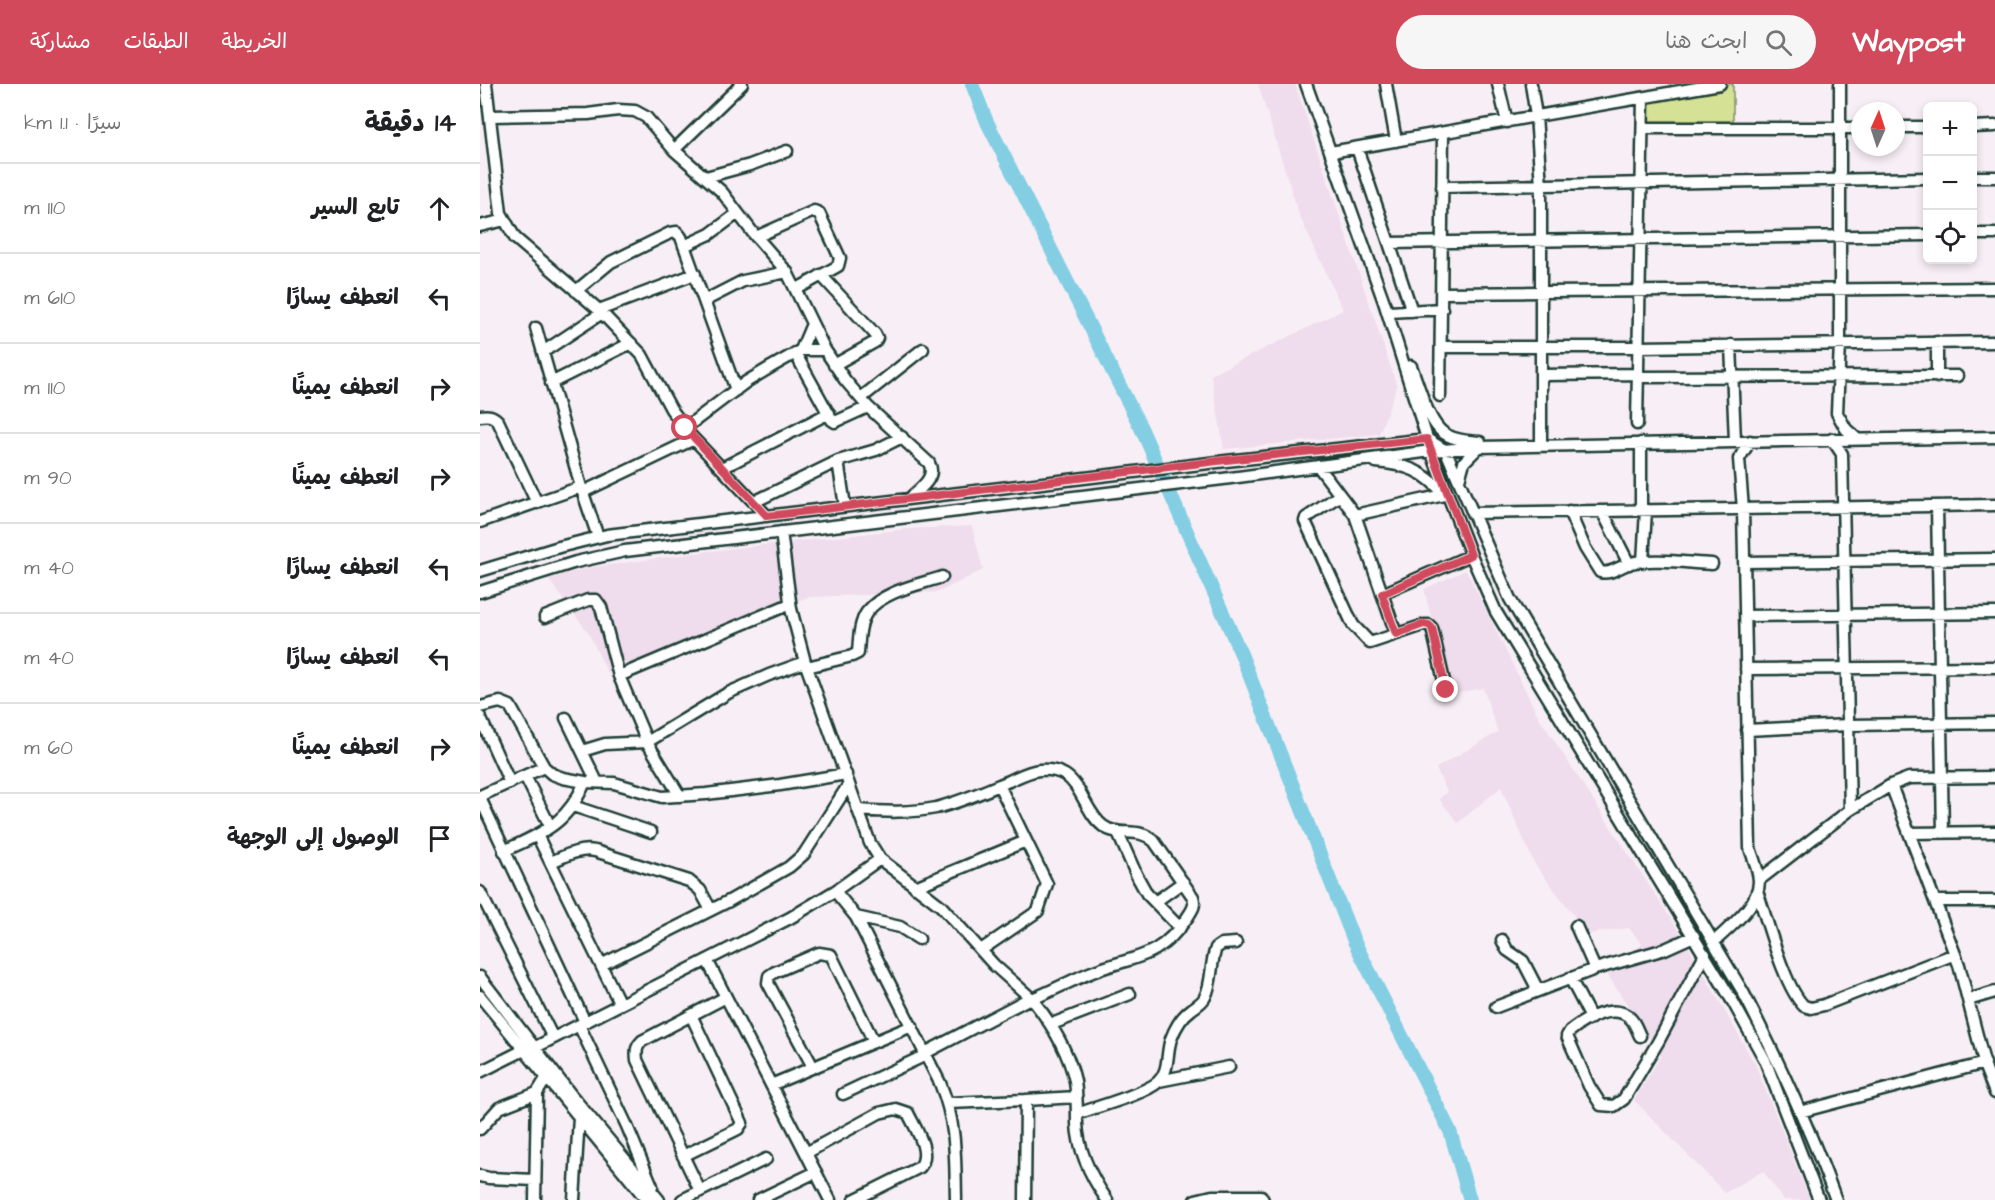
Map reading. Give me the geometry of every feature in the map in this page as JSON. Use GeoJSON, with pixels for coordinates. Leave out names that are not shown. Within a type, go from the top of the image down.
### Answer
{"type":"FeatureCollection","features":[{"type":"Feature","properties":{"kind":"street"},"geometry":{"type":"LineString","coordinates":[[486,84],[501,213],[515,238],[600,311],[631,342],[642,355],[671,409],[685,428],[767,516]]}},
{"type":"Feature","properties":{"kind":"street"},"geometry":{"type":"LineString","coordinates":[[674,150],[742,84]]}},
{"type":"Feature","properties":{"kind":"street"},"geometry":{"type":"LineString","coordinates":[[1306,84],[1387,307],[1433,420],[1440,430],[1458,439],[1521,446]]}},
{"type":"Feature","properties":{"kind":"street"},"geometry":{"type":"LineString","coordinates":[[1386,84],[1396,141]]}},
{"type":"Feature","properties":{"kind":"street"},"geometry":{"type":"LineString","coordinates":[[1498,84],[1507,122]]}},
{"type":"Feature","properties":{"kind":"street"},"geometry":{"type":"LineString","coordinates":[[1531,84],[1536,116],[1541,185],[1541,446]]}},
{"type":"Feature","properties":{"kind":"street"},"geometry":{"type":"LineString","coordinates":[[1330,152],[1720,84]]}},
{"type":"Feature","properties":{"kind":"street"},"geometry":{"type":"LineString","coordinates":[[1840,84],[1840,344],[1837,413],[1846,429],[1857,439]]}},
{"type":"Feature","properties":{"kind":"street"},"geometry":{"type":"LineString","coordinates":[[1637,424],[1643,98]]}},
{"type":"Feature","properties":{"kind":"street"},"geometry":{"type":"LineString","coordinates":[[490,116],[588,114],[618,110],[635,111],[646,117],[674,150],[722,192],[756,237],[787,272],[825,350],[834,365],[865,403],[929,463],[932,469],[931,477],[909,499]]}},
{"type":"Feature","properties":{"kind":"street"},"geometry":{"type":"LineString","coordinates":[[1977,127],[1995,126]]}},
{"type":"Feature","properties":{"kind":"street"},"geometry":{"type":"LineString","coordinates":[[1905,128],[1923,127]]}},
{"type":"Feature","properties":{"kind":"street"},"geometry":{"type":"LineString","coordinates":[[1643,128],[1851,128]]}},
{"type":"Feature","properties":{"kind":"street"},"geometry":{"type":"LineString","coordinates":[[1440,396],[1443,133]]}},
{"type":"Feature","properties":{"kind":"street"},"geometry":{"type":"LineString","coordinates":[[1357,148],[1412,311]]}},
{"type":"Feature","properties":{"kind":"street"},"geometry":{"type":"LineString","coordinates":[[706,177],[788,152]]}},
{"type":"Feature","properties":{"kind":"street"},"geometry":{"type":"LineString","coordinates":[[1977,177],[1995,177]]}},
{"type":"Feature","properties":{"kind":"street"},"geometry":{"type":"LineString","coordinates":[[1442,187],[1923,178]]}},
{"type":"Feature","properties":{"kind":"street"},"geometry":{"type":"LineString","coordinates":[[756,237],[817,211],[840,258],[838,266],[797,289]]}},
{"type":"Feature","properties":{"kind":"street"},"geometry":{"type":"LineString","coordinates":[[684,246],[710,234],[738,213]]}},
{"type":"Feature","properties":{"kind":"street"},"geometry":{"type":"LineString","coordinates":[[480,226],[505,220]]}},
{"type":"Feature","properties":{"kind":"street"},"geometry":{"type":"LineString","coordinates":[[576,291],[611,262],[670,233],[677,232],[695,274],[736,390]]}},
{"type":"Feature","properties":{"kind":"street"},"geometry":{"type":"LineString","coordinates":[[1977,234],[1995,234]]}},
{"type":"Feature","properties":{"kind":"street"},"geometry":{"type":"LineString","coordinates":[[1389,243],[1923,235]]}},
{"type":"Feature","properties":{"kind":"street"},"geometry":{"type":"LineString","coordinates":[[704,301],[743,281],[787,272]]}},
{"type":"Feature","properties":{"kind":"street"},"geometry":{"type":"LineString","coordinates":[[543,352],[600,311],[695,274]]}},
{"type":"Feature","properties":{"kind":"street"},"geometry":{"type":"LineString","coordinates":[[821,275],[877,339],[834,365]]}},
{"type":"Feature","properties":{"kind":"street"},"geometry":{"type":"LineString","coordinates":[[1442,293],[1995,288]]}},
{"type":"Feature","properties":{"kind":"street"},"geometry":{"type":"LineString","coordinates":[[1387,307],[1412,311],[1442,309]]}},
{"type":"Feature","properties":{"kind":"street"},"geometry":{"type":"LineString","coordinates":[[1387,307],[1447,497],[1496,612],[1705,954],[1764,1060],[1819,1200]]}},
{"type":"Feature","properties":{"kind":"street"},"geometry":{"type":"LineString","coordinates":[[798,352],[812,324]]}},
{"type":"Feature","properties":{"kind":"street"},"geometry":{"type":"LineString","coordinates":[[536,328],[598,537]]}},
{"type":"Feature","properties":{"kind":"street"},"geometry":{"type":"LineString","coordinates":[[551,382],[631,342]]}},
{"type":"Feature","properties":{"kind":"street"},"geometry":{"type":"LineString","coordinates":[[1937,342],[1937,376]]}},
{"type":"Feature","properties":{"kind":"street"},"geometry":{"type":"LineString","coordinates":[[1442,347],[1995,342]]}},
{"type":"Feature","properties":{"kind":"street"},"geometry":{"type":"LineString","coordinates":[[1731,345],[1736,441]]}},
{"type":"Feature","properties":{"kind":"street"},"geometry":{"type":"LineString","coordinates":[[798,352],[835,422],[865,403],[923,349]]}},
{"type":"Feature","properties":{"kind":"street"},"geometry":{"type":"LineString","coordinates":[[685,428],[762,372],[798,352],[825,350]]}},
{"type":"Feature","properties":{"kind":"street"},"geometry":{"type":"LineString","coordinates":[[1541,375],[1957,376]]}},
{"type":"Feature","properties":{"kind":"street"},"geometry":{"type":"LineString","coordinates":[[722,468],[829,413]]}},
{"type":"Feature","properties":{"kind":"street"},"geometry":{"type":"LineString","coordinates":[[480,416],[494,417],[498,421],[537,502]]}},
{"type":"Feature","properties":{"kind":"street"},"geometry":{"type":"LineString","coordinates":[[754,502],[838,461],[876,450],[902,437]]}},
{"type":"Feature","properties":{"kind":"street"},"geometry":{"type":"LineString","coordinates":[[480,592],[576,562],[625,551],[1223,479],[1431,451],[1479,447],[1995,437]]}},
{"type":"Feature","properties":{"kind":"street"},"geometry":{"type":"LineString","coordinates":[[480,522],[582,489],[694,439]]}},
{"type":"Feature","properties":{"kind":"street"},"geometry":{"type":"LineString","coordinates":[[480,571],[559,546],[598,537],[1226,460],[1427,439],[1446,451],[1510,598],[1743,992],[1771,1045],[1836,1200]]}},
{"type":"Feature","properties":{"kind":"street"},"geometry":{"type":"LineString","coordinates":[[1832,439],[1842,454],[1850,810]]}},
{"type":"Feature","properties":{"kind":"street"},"geometry":{"type":"LineString","coordinates":[[1750,441],[1739,459],[1743,509],[1750,848],[1758,885],[1783,966],[1794,993],[1804,1006],[1811,1008],[1955,954]]}},
{"type":"Feature","properties":{"kind":"street"},"geometry":{"type":"LineString","coordinates":[[1641,443],[1643,562]]}},
{"type":"Feature","properties":{"kind":"street"},"geometry":{"type":"LineString","coordinates":[[1459,480],[1464,462],[1479,447]]}},
{"type":"Feature","properties":{"kind":"street"},"geometry":{"type":"LineString","coordinates":[[1358,460],[1401,465],[1422,473],[1447,497]]}},
{"type":"Feature","properties":{"kind":"street"},"geometry":{"type":"LineString","coordinates":[[838,461],[845,506]]}},
{"type":"Feature","properties":{"kind":"street"},"geometry":{"type":"LineString","coordinates":[[1318,466],[1355,515],[1396,634]]}},
{"type":"Feature","properties":{"kind":"street"},"geometry":{"type":"LineString","coordinates":[[1340,495],[1306,518],[1306,524],[1348,615],[1359,632],[1370,643],[1424,624],[1429,625],[1432,628],[1446,690]]}},
{"type":"Feature","properties":{"kind":"street"},"geometry":{"type":"LineString","coordinates":[[1355,515],[1447,497]]}},
{"type":"Feature","properties":{"kind":"street"},"geometry":{"type":"LineString","coordinates":[[1472,513],[1995,505]]}},
{"type":"Feature","properties":{"kind":"street"},"geometry":{"type":"LineString","coordinates":[[1937,506],[1943,833]]}},
{"type":"Feature","properties":{"kind":"street"},"geometry":{"type":"LineString","coordinates":[[1569,511],[1585,548],[1599,572],[1606,574],[1629,564],[1643,562],[1712,564]]}},
{"type":"Feature","properties":{"kind":"street"},"geometry":{"type":"LineString","coordinates":[[1602,511],[1629,564]]}},
{"type":"Feature","properties":{"kind":"street"},"geometry":{"type":"LineString","coordinates":[[781,532],[790,604],[806,665],[870,843],[880,860],[941,906],[994,965],[1031,999],[1052,1024],[1075,1081],[1081,1145],[1087,1167],[1107,1200]]}},
{"type":"Feature","properties":{"kind":"street"},"geometry":{"type":"LineString","coordinates":[[1382,594],[1471,555]]}},
{"type":"Feature","properties":{"kind":"street"},"geometry":{"type":"LineString","coordinates":[[1744,562],[1995,559]]}},
{"type":"Feature","properties":{"kind":"street"},"geometry":{"type":"LineString","coordinates":[[582,751],[605,744],[647,742],[728,693],[769,675],[852,656],[858,653],[861,626],[866,613],[880,601],[896,592],[942,577]]}},
{"type":"Feature","properties":{"kind":"street"},"geometry":{"type":"LineString","coordinates":[[545,617],[588,600],[596,600],[605,616],[619,676],[647,742],[680,796]]}},
{"type":"Feature","properties":{"kind":"street"},"geometry":{"type":"LineString","coordinates":[[619,676],[790,604]]}},
{"type":"Feature","properties":{"kind":"street"},"geometry":{"type":"LineString","coordinates":[[1745,616],[1995,613]]}},
{"type":"Feature","properties":{"kind":"street"},"geometry":{"type":"LineString","coordinates":[[1746,669],[1995,667]]}},
{"type":"Feature","properties":{"kind":"street"},"geometry":{"type":"LineString","coordinates":[[480,707],[500,702],[510,706],[544,767],[552,774],[591,782],[614,783],[662,797],[847,779]]}},
{"type":"Feature","properties":{"kind":"street"},"geometry":{"type":"LineString","coordinates":[[480,717],[510,783]]}},
{"type":"Feature","properties":{"kind":"street"},"geometry":{"type":"LineString","coordinates":[[566,718],[582,751],[591,782]]}},
{"type":"Feature","properties":{"kind":"street"},"geometry":{"type":"LineString","coordinates":[[1747,730],[1848,725],[1995,723]]}},
{"type":"Feature","properties":{"kind":"street"},"geometry":{"type":"LineString","coordinates":[[544,767],[480,797],[627,1126],[654,1199]]}},
{"type":"Feature","properties":{"kind":"street"},"geometry":{"type":"LineString","coordinates":[[843,1094],[1031,999],[1095,971],[1138,958],[1170,939],[1194,907],[1195,902],[1183,882],[1147,835],[1117,831],[1104,826],[1089,811],[1067,776],[1055,770],[1036,770],[964,799],[917,811],[858,810]]}},
{"type":"Feature","properties":{"kind":"street"},"geometry":{"type":"LineString","coordinates":[[525,776],[550,826]]}},
{"type":"Feature","properties":{"kind":"street"},"geometry":{"type":"LineString","coordinates":[[1714,942],[1745,911],[1758,885],[1850,810],[1891,785],[1909,778],[1995,777]]}},
{"type":"Feature","properties":{"kind":"street"},"geometry":{"type":"LineString","coordinates":[[601,965],[711,910],[789,867],[804,854],[847,779]]}},
{"type":"Feature","properties":{"kind":"street"},"geometry":{"type":"LineString","coordinates":[[504,851],[537,835],[567,814],[591,782]]}},
{"type":"Feature","properties":{"kind":"street"},"geometry":{"type":"LineString","coordinates":[[981,950],[1038,911],[1047,884],[999,785]]}},
{"type":"Feature","properties":{"kind":"street"},"geometry":{"type":"LineString","coordinates":[[1891,785],[1955,954],[1995,1093]]}},
{"type":"Feature","properties":{"kind":"street"},"geometry":{"type":"LineString","coordinates":[[573,806],[651,832]]}},
{"type":"Feature","properties":{"kind":"street"},"geometry":{"type":"LineString","coordinates":[[1117,831],[1137,876],[1155,902],[1180,927]]}},
{"type":"Feature","properties":{"kind":"street"},"geometry":{"type":"LineString","coordinates":[[1909,833],[1995,832]]}},
{"type":"Feature","properties":{"kind":"street"},"geometry":{"type":"LineString","coordinates":[[537,835],[620,1004]]}},
{"type":"Feature","properties":{"kind":"street"},"geometry":{"type":"LineString","coordinates":[[915,887],[1026,841]]}},
{"type":"Feature","properties":{"kind":"street"},"geometry":{"type":"LineString","coordinates":[[551,862],[574,852],[586,849],[595,850],[689,881],[700,890],[711,910]]}},
{"type":"Feature","properties":{"kind":"street"},"geometry":{"type":"LineString","coordinates":[[480,1072],[582,1024],[790,918],[880,860]]}},
{"type":"Feature","properties":{"kind":"street"},"geometry":{"type":"LineString","coordinates":[[1155,902],[1183,882]]}},
{"type":"Feature","properties":{"kind":"street"},"geometry":{"type":"LineString","coordinates":[[835,891],[856,917],[912,1026],[948,1103],[954,1136],[956,1200]]}},
{"type":"Feature","properties":{"kind":"street"},"geometry":{"type":"LineString","coordinates":[[480,892],[553,1038]]}},
{"type":"Feature","properties":{"kind":"street"},"geometry":{"type":"LineString","coordinates":[[1935,901],[1995,901]]}},
{"type":"Feature","properties":{"kind":"street"},"geometry":{"type":"LineString","coordinates":[[856,917],[900,927],[919,939]]}},
{"type":"Feature","properties":{"kind":"street"},"geometry":{"type":"LineString","coordinates":[[1576,926],[1594,969]]}},
{"type":"Feature","properties":{"kind":"street"},"geometry":{"type":"LineString","coordinates":[[1496,1006],[1594,969],[1665,949],[1694,936]]}},
{"type":"Feature","properties":{"kind":"street"},"geometry":{"type":"LineString","coordinates":[[1502,940],[1507,950],[1523,961],[1538,990]]}},
{"type":"Feature","properties":{"kind":"street"},"geometry":{"type":"LineString","coordinates":[[1077,1114],[1148,1089],[1159,1081],[1166,1070],[1171,1039],[1179,1022],[1206,996],[1216,948],[1222,944],[1236,943]]}},
{"type":"Feature","properties":{"kind":"street"},"geometry":{"type":"LineString","coordinates":[[813,1067],[768,983],[769,976],[775,972],[819,952],[831,955],[874,1042]]}},
{"type":"Feature","properties":{"kind":"street"},"geometry":{"type":"LineString","coordinates":[[1640,1036],[1630,1018],[1619,1011],[1600,1014],[1570,1031],[1568,1036],[1589,1086],[1601,1105],[1614,1106],[1624,1099],[1658,1042],[1705,954]]}},
{"type":"Feature","properties":{"kind":"street"},"geometry":{"type":"LineString","coordinates":[[707,960],[830,1200]]}},
{"type":"Feature","properties":{"kind":"street"},"geometry":{"type":"LineString","coordinates":[[480,977],[547,1077],[579,1117],[654,1199]]}},
{"type":"Feature","properties":{"kind":"street"},"geometry":{"type":"LineString","coordinates":[[1570,978],[1591,1018]]}},
{"type":"Feature","properties":{"kind":"street"},"geometry":{"type":"LineString","coordinates":[[1968,1000],[1995,992]]}},
{"type":"Feature","properties":{"kind":"street"},"geometry":{"type":"LineString","coordinates":[[1052,1024],[1130,994]]}},
{"type":"Feature","properties":{"kind":"street"},"geometry":{"type":"LineString","coordinates":[[480,996],[572,1096],[654,1199]]}},
{"type":"Feature","properties":{"kind":"street"},"geometry":{"type":"LineString","coordinates":[[710,1200],[683,1156],[637,1060],[636,1052],[637,1046],[642,1041],[726,997]]}},
{"type":"Feature","properties":{"kind":"street"},"geometry":{"type":"LineString","coordinates":[[683,1156],[738,1130],[742,1123],[691,1015]]}},
{"type":"Feature","properties":{"kind":"street"},"geometry":{"type":"LineString","coordinates":[[771,1085],[912,1026]]}},
{"type":"Feature","properties":{"kind":"street"},"geometry":{"type":"LineString","coordinates":[[1800,1112],[1985,1063]]}},
{"type":"Feature","properties":{"kind":"street"},"geometry":{"type":"LineString","coordinates":[[1159,1081],[1229,1067]]}},
{"type":"Feature","properties":{"kind":"street"},"geometry":{"type":"LineString","coordinates":[[535,1200],[537,1093],[547,1077]]}},
{"type":"Feature","properties":{"kind":"street"},"geometry":{"type":"LineString","coordinates":[[480,1130],[499,1108],[537,1093]]}},
{"type":"Feature","properties":{"kind":"street"},"geometry":{"type":"LineString","coordinates":[[948,1103],[1076,1097]]}},
{"type":"Feature","properties":{"kind":"street"},"geometry":{"type":"LineString","coordinates":[[1025,1200],[1026,1100]]}},
{"type":"Feature","properties":{"kind":"street"},"geometry":{"type":"LineString","coordinates":[[806,1153],[879,1113],[896,1109],[908,1113],[924,1148],[923,1163],[920,1167],[854,1200]]}},
{"type":"Feature","properties":{"kind":"street"},"geometry":{"type":"LineString","coordinates":[[574,1200],[579,1117]]}},
{"type":"Feature","properties":{"kind":"street"},"geometry":{"type":"LineString","coordinates":[[682,1200],[766,1159]]}},
{"type":"Feature","properties":{"kind":"street"},"geometry":{"type":"LineString","coordinates":[[758,1200],[816,1172]]}},
{"type":"Feature","properties":{"kind":"street"},"geometry":{"type":"LineString","coordinates":[[480,1176],[535,1180]]}},
{"type":"Feature","properties":{"kind":"street"},"geometry":{"type":"LineString","coordinates":[[1195,1200],[1212,1196],[1261,1196],[1263,1200]]}},
{"type":"Feature","properties":{"kind":"shaded area"},"geometry":{"type":"Polygon","coordinates":[[[1258,84],[1295,84],[1397,386],[1379,434],[1224,449],[1211,375],[1343,310],[1299,215],[1258,84]]]}},
{"type":"Feature","properties":{"kind":"shaded area"},"geometry":{"type":"Polygon","coordinates":[[[972,526],[983,570],[939,592],[808,597],[607,672],[588,632],[548,579],[588,568],[710,551],[908,529],[972,526]]]}},
{"type":"Feature","properties":{"kind":"shaded area"},"geometry":{"type":"Polygon","coordinates":[[[1466,570],[1538,716],[1681,934],[1755,1064],[1810,1200],[1784,1200],[1763,1171],[1725,1193],[1634,1100],[1661,1056],[1607,974],[1642,944],[1629,928],[1588,934],[1534,863],[1501,787],[1458,823],[1439,799],[1447,792],[1436,768],[1498,732],[1483,688],[1451,694],[1424,589],[1466,570]]]}},
{"type":"Feature","properties":{"kind":"green space"},"geometry":{"type":"Polygon","coordinates":[[[1720,84],[1733,84],[1733,128],[1643,128],[1643,98],[1720,84]]]}},
{"type":"Feature","properties":{"kind":"waterway"},"geometry":{"type":"LineString","coordinates":[[972,84],[987,122],[1142,430],[1241,654],[1354,941],[1450,1131],[1470,1200]]}},
{"type":"Feature","properties":{"kind":"route"},"geometry":{"type":"LineString","coordinates":[[685,428],[767,516],[1226,460],[1427,439],[1471,555],[1382,594],[1396,634],[1424,624],[1432,628],[1446,690]]}}]}
